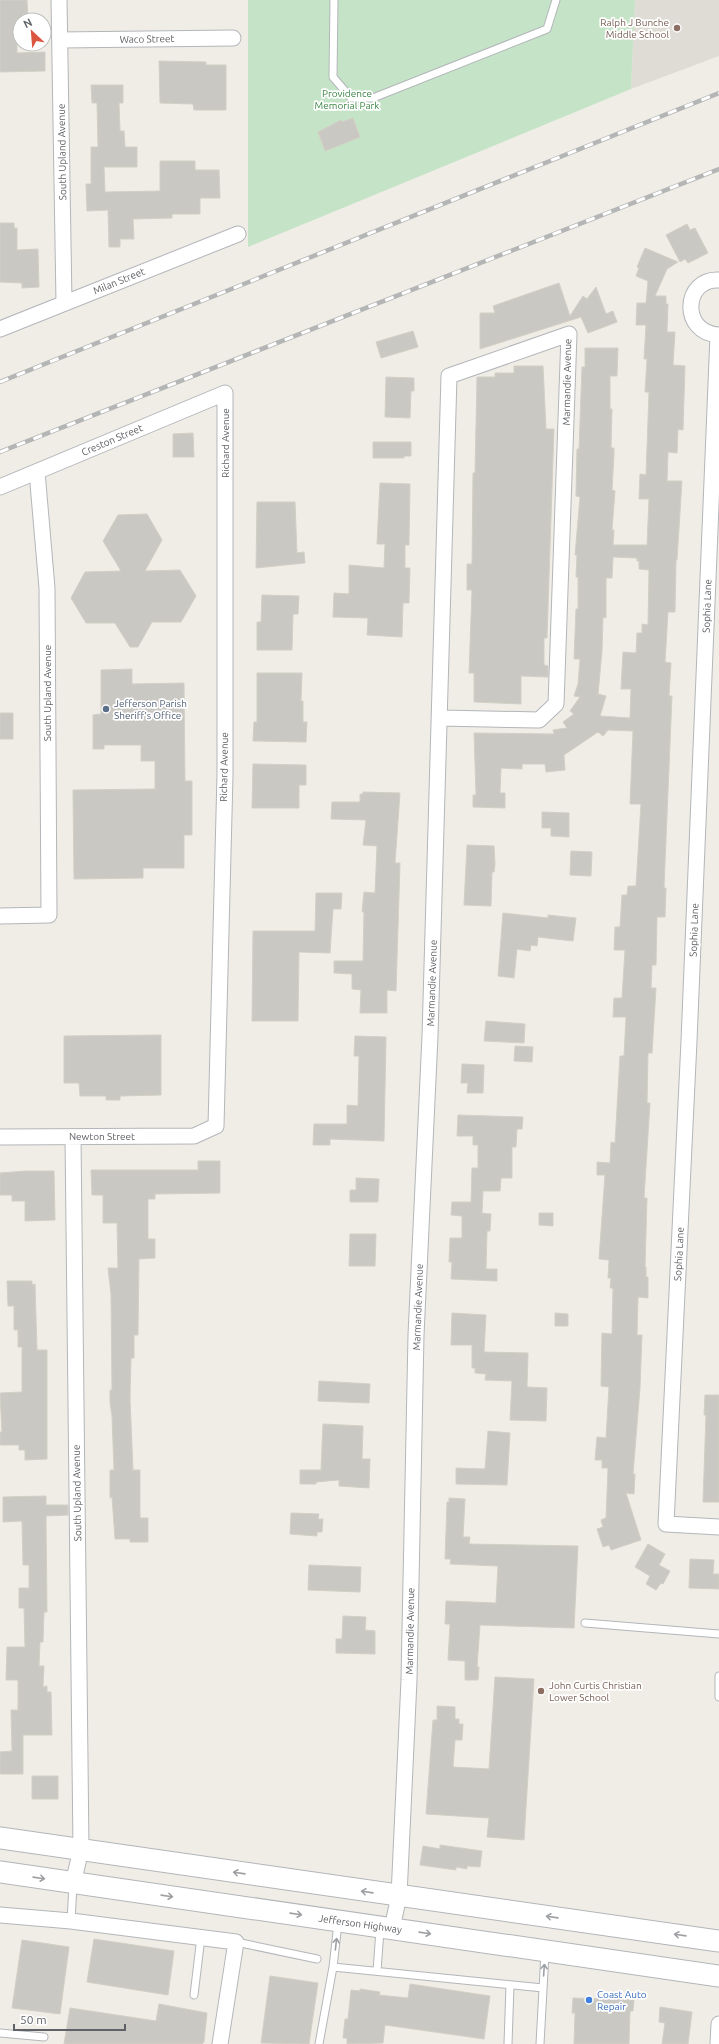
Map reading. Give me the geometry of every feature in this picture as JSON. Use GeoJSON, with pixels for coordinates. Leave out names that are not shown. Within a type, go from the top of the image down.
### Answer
{"type":"FeatureCollection","features":[{"type":"Feature","properties":{"kind":"main road"},"geometry":{"type":"LineString","coordinates":[[0,1838],[719,1941]]}},
{"type":"Feature","properties":{"kind":"main road","name":"Jefferson Highway"},"geometry":{"type":"LineString","coordinates":[[0,1872],[719,1976]]}},
{"type":"Feature","properties":{"kind":"street","name":"South Upland Avenue"},"geometry":{"type":"LineString","coordinates":[[59,0],[64,303]]}},
{"type":"Feature","properties":{"kind":"street","name":"Waco Street"},"geometry":{"type":"LineString","coordinates":[[60,40],[233,38]]}},
{"type":"Feature","properties":{"kind":"street","name":"Milan Street"},"geometry":{"type":"LineString","coordinates":[[0,329],[238,234]]}},
{"type":"Feature","properties":{"kind":"street"},"geometry":{"type":"LineString","coordinates":[[718,335],[700,329],[694,322],[690,304],[698,287],[706,282],[719,280]]}},
{"type":"Feature","properties":{"kind":"street","name":"Marmandie Avenue"},"geometry":{"type":"LineString","coordinates":[[386,1928],[398,1896],[409,1680],[416,1334],[430,1036],[440,718],[448,376],[569,334],[556,704],[538,720],[440,718]]}},
{"type":"Feature","properties":{"kind":"street","name":"Sophia Lane"},"geometry":{"type":"LineString","coordinates":[[718,335],[690,1041],[666,1524],[719,1527]]}},
{"type":"Feature","properties":{"kind":"street","name":"Creston Street"},"geometry":{"type":"LineString","coordinates":[[0,487],[225,393]]}},
{"type":"Feature","properties":{"kind":"street","name":"Richard Avenue"},"geometry":{"type":"LineString","coordinates":[[203,1132],[216,1126],[225,775],[225,393]]}},
{"type":"Feature","properties":{"kind":"street","name":"South Upland Avenue"},"geometry":{"type":"LineString","coordinates":[[0,916],[49,915],[47,588],[37,472]]}},
{"type":"Feature","properties":{"kind":"street","name":"Newton Street"},"geometry":{"type":"LineString","coordinates":[[0,1137],[194,1136],[203,1132]]}},
{"type":"Feature","properties":{"kind":"street","name":"South Upland Avenue"},"geometry":{"type":"LineString","coordinates":[[73,1136],[81,1850],[73,1882]]}},
{"type":"Feature","properties":{"kind":"street"},"geometry":{"type":"LineString","coordinates":[[0,1915],[71,1921],[236,1942],[220,2044]]}},
{"type":"Feature","properties":{"kind":"street"},"geometry":{"type":"LineString","coordinates":[[718,2044],[719,2024]]}},
{"type":"Feature","properties":{"kind":"lane"},"geometry":{"type":"LineString","coordinates":[[334,0],[334,77],[351,98],[373,98],[547,29],[556,0]]}},
{"type":"Feature","properties":{"kind":"lane"},"geometry":{"type":"LineString","coordinates":[[585,1622],[719,1634]]}},
{"type":"Feature","properties":{"kind":"lane"},"geometry":{"type":"LineString","coordinates":[[719,1676],[719,1697]]}},
{"type":"Feature","properties":{"kind":"lane"},"geometry":{"type":"LineString","coordinates":[[71,1921],[73,1882]]}},
{"type":"Feature","properties":{"kind":"lane"},"geometry":{"type":"LineString","coordinates":[[320,2044],[333,1967],[338,1920]]}},
{"type":"Feature","properties":{"kind":"lane"},"geometry":{"type":"LineString","coordinates":[[377,1971],[386,1928]]}},
{"type":"Feature","properties":{"kind":"lane"},"geometry":{"type":"LineString","coordinates":[[194,1995],[200,1937]]}},
{"type":"Feature","properties":{"kind":"lane"},"geometry":{"type":"LineString","coordinates":[[236,1942],[317,1959]]}},
{"type":"Feature","properties":{"kind":"lane"},"geometry":{"type":"LineString","coordinates":[[540,2044],[545,1951]]}},
{"type":"Feature","properties":{"kind":"lane"},"geometry":{"type":"LineString","coordinates":[[333,1967],[542,1988]]}},
{"type":"Feature","properties":{"kind":"lane"},"geometry":{"type":"LineString","coordinates":[[508,2044],[510,1985]]}},
{"type":"Feature","properties":{"kind":"lane"},"geometry":{"type":"LineString","coordinates":[[0,2033],[44,2037]]}},
{"type":"Feature","properties":{"kind":"shaded area","name":"Ralph J Bunche Middle School"},"geometry":{"type":"Polygon","coordinates":[[[635,0],[719,0],[719,56],[631,89],[635,0]]]}},
{"type":"Feature","properties":{"kind":"green space","name":"Providence Memorial Park"},"geometry":{"type":"Polygon","coordinates":[[[248,0],[635,0],[631,89],[248,247],[248,0]]]}},
{"type":"Feature","properties":{"kind":"building"},"geometry":{"type":"Polygon","coordinates":[[[0,0],[27,0],[28,12],[12,12],[12,52],[45,52],[45,71],[0,72],[0,0]]]}},
{"type":"Feature","properties":{"kind":"building"},"geometry":{"type":"Polygon","coordinates":[[[159,61],[206,62],[206,65],[226,65],[226,110],[194,110],[193,104],[160,103],[159,61]]]}},
{"type":"Feature","properties":{"kind":"building"},"geometry":{"type":"Polygon","coordinates":[[[91,85],[123,85],[123,103],[119,103],[120,131],[124,131],[125,147],[137,147],[137,167],[104,167],[105,192],[160,191],[160,161],[195,161],[195,170],[219,170],[220,198],[200,198],[200,214],[172,214],[172,218],[133,219],[134,239],[120,239],[120,247],[109,247],[108,210],[87,211],[86,184],[91,184],[91,147],[98,147],[97,103],[92,103],[91,85]]]}},
{"type":"Feature","properties":{"kind":"building"},"geometry":{"type":"Polygon","coordinates":[[[353,118],[360,137],[325,151],[318,132],[341,120],[342,122],[353,118]]]}},
{"type":"Feature","properties":{"kind":"building"},"geometry":{"type":"Polygon","coordinates":[[[0,223],[14,223],[14,228],[17,228],[17,250],[38,249],[39,287],[22,288],[22,283],[0,282],[0,223]]]}},
{"type":"Feature","properties":{"kind":"building"},"geometry":{"type":"Polygon","coordinates":[[[687,224],[690,230],[695,228],[708,253],[688,263],[685,259],[680,262],[666,235],[687,224]]]}},
{"type":"Feature","properties":{"kind":"building"},"geometry":{"type":"Polygon","coordinates":[[[645,248],[678,262],[667,269],[655,296],[666,296],[666,304],[668,304],[667,332],[675,332],[673,365],[685,366],[683,430],[678,429],[677,453],[668,452],[667,481],[682,481],[676,560],[675,612],[668,612],[665,662],[671,663],[669,696],[672,696],[664,888],[666,888],[665,917],[657,917],[656,965],[652,965],[651,988],[656,988],[652,1053],[648,1053],[647,1103],[650,1103],[644,1198],[647,1198],[645,1267],[646,1277],[648,1277],[648,1298],[638,1297],[637,1335],[642,1335],[640,1388],[633,1474],[635,1474],[634,1494],[626,1493],[641,1540],[611,1550],[609,1545],[603,1547],[597,1529],[603,1527],[601,1520],[606,1518],[608,1468],[602,1468],[602,1460],[595,1460],[597,1437],[606,1438],[609,1387],[601,1386],[602,1333],[612,1334],[613,1288],[610,1288],[611,1278],[608,1278],[609,1260],[599,1259],[605,1175],[597,1175],[597,1162],[610,1163],[611,1142],[615,1143],[620,1056],[624,1056],[626,1017],[613,1017],[614,998],[622,998],[625,950],[614,950],[615,927],[620,927],[622,895],[627,895],[628,886],[636,886],[641,804],[630,804],[633,731],[608,730],[603,736],[598,732],[564,755],[565,770],[546,772],[545,764],[522,764],[522,769],[501,768],[500,793],[505,793],[505,808],[473,807],[473,795],[476,795],[474,733],[554,734],[553,730],[567,728],[563,722],[574,714],[570,711],[580,697],[574,696],[578,684],[580,659],[574,659],[576,609],[578,609],[578,577],[576,577],[577,555],[575,555],[580,497],[576,496],[577,449],[579,449],[582,367],[585,367],[585,348],[618,348],[617,376],[610,376],[610,409],[612,409],[611,448],[614,448],[612,490],[615,491],[612,530],[614,530],[613,545],[647,545],[649,499],[639,499],[640,474],[646,475],[649,392],[645,392],[647,359],[644,359],[646,325],[636,325],[637,303],[646,303],[648,281],[636,276],[639,268],[637,267],[645,248]],[[613,557],[612,578],[606,578],[606,618],[603,617],[602,651],[598,694],[606,696],[600,716],[630,718],[631,689],[621,689],[623,652],[636,653],[637,633],[642,633],[642,624],[648,625],[649,570],[639,569],[639,561],[637,561],[637,558],[613,557]]]}},
{"type":"Feature","properties":{"kind":"building"},"geometry":{"type":"Polygon","coordinates":[[[559,283],[570,316],[583,296],[587,299],[596,287],[606,314],[613,311],[617,322],[588,333],[581,317],[480,349],[480,313],[495,313],[493,306],[559,283]]]}},
{"type":"Feature","properties":{"kind":"building"},"geometry":{"type":"Polygon","coordinates":[[[413,331],[418,347],[381,358],[376,342],[413,331]]]}},
{"type":"Feature","properties":{"kind":"building"},"geometry":{"type":"Polygon","coordinates":[[[514,366],[543,366],[546,429],[554,429],[547,638],[544,638],[544,665],[548,666],[548,677],[521,676],[521,704],[474,702],[474,673],[469,673],[472,590],[467,590],[467,564],[472,564],[473,473],[475,473],[477,377],[495,377],[495,373],[514,373],[514,366]]]}},
{"type":"Feature","properties":{"kind":"building"},"geometry":{"type":"Polygon","coordinates":[[[386,377],[414,378],[414,391],[411,391],[410,418],[385,417],[386,377]]]}},
{"type":"Feature","properties":{"kind":"building"},"geometry":{"type":"Polygon","coordinates":[[[193,433],[194,457],[173,457],[173,434],[193,433]]]}},
{"type":"Feature","properties":{"kind":"building"},"geometry":{"type":"Polygon","coordinates":[[[373,442],[411,442],[411,456],[404,456],[404,458],[373,458],[373,442]]]}},
{"type":"Feature","properties":{"kind":"building"},"geometry":{"type":"Polygon","coordinates":[[[380,483],[410,484],[409,545],[405,545],[405,568],[410,568],[409,603],[403,603],[402,637],[367,635],[368,618],[333,617],[334,593],[349,594],[349,565],[384,568],[385,544],[377,544],[380,483]]]}},
{"type":"Feature","properties":{"kind":"building"},"geometry":{"type":"Polygon","coordinates":[[[257,502],[295,502],[297,553],[304,552],[305,563],[256,568],[257,502]]]}},
{"type":"Feature","properties":{"kind":"building"},"geometry":{"type":"Polygon","coordinates":[[[147,514],[162,540],[145,571],[180,570],[196,596],[181,622],[152,622],[138,647],[130,647],[115,623],[86,623],[71,598],[85,572],[121,571],[103,541],[118,515],[147,514]]]}},
{"type":"Feature","properties":{"kind":"building"},"geometry":{"type":"Polygon","coordinates":[[[262,595],[299,596],[298,614],[293,614],[292,650],[257,650],[257,622],[261,622],[262,595]]]}},
{"type":"Feature","properties":{"kind":"building"},"geometry":{"type":"Polygon","coordinates":[[[132,669],[132,684],[184,683],[185,781],[192,781],[192,835],[184,835],[184,868],[143,868],[143,878],[74,879],[73,790],[155,789],[155,761],[141,761],[141,745],[104,745],[104,749],[93,749],[93,715],[101,714],[101,670],[132,669]]]}},
{"type":"Feature","properties":{"kind":"building"},"geometry":{"type":"Polygon","coordinates":[[[257,673],[302,673],[301,701],[303,701],[303,722],[307,722],[306,742],[253,741],[254,722],[257,722],[257,673]]]}},
{"type":"Feature","properties":{"kind":"building"},"geometry":{"type":"Polygon","coordinates":[[[0,713],[13,713],[13,739],[0,739],[0,713]]]}},
{"type":"Feature","properties":{"kind":"building"},"geometry":{"type":"Polygon","coordinates":[[[253,764],[306,765],[306,785],[299,785],[299,808],[252,808],[253,764]]]}},
{"type":"Feature","properties":{"kind":"building"},"geometry":{"type":"Polygon","coordinates":[[[363,792],[400,793],[395,863],[400,863],[396,991],[387,990],[387,1013],[360,1013],[361,990],[352,989],[352,974],[334,973],[334,961],[363,961],[364,912],[362,912],[364,892],[375,893],[377,846],[363,845],[366,820],[331,819],[332,802],[360,802],[360,794],[363,794],[363,792]]]}},
{"type":"Feature","properties":{"kind":"building"},"geometry":{"type":"Polygon","coordinates":[[[542,812],[569,813],[569,837],[551,836],[551,828],[542,828],[542,812]]]}},
{"type":"Feature","properties":{"kind":"building"},"geometry":{"type":"Polygon","coordinates":[[[467,845],[494,846],[495,864],[494,872],[492,872],[491,906],[464,905],[467,845]]]}},
{"type":"Feature","properties":{"kind":"building"},"geometry":{"type":"Polygon","coordinates":[[[571,851],[592,852],[591,876],[570,875],[571,851]]]}},
{"type":"Feature","properties":{"kind":"building"},"geometry":{"type":"Polygon","coordinates":[[[316,893],[342,893],[341,909],[333,909],[330,953],[299,952],[298,1021],[252,1021],[253,931],[315,931],[316,893]]]}},
{"type":"Feature","properties":{"kind":"building"},"geometry":{"type":"Polygon","coordinates":[[[503,913],[548,918],[548,915],[576,918],[573,941],[538,937],[537,946],[531,945],[530,951],[517,949],[514,978],[498,976],[503,913]]]}},
{"type":"Feature","properties":{"kind":"building"},"geometry":{"type":"Polygon","coordinates":[[[486,1021],[525,1024],[524,1043],[484,1041],[486,1021]]]}},
{"type":"Feature","properties":{"kind":"building"},"geometry":{"type":"Polygon","coordinates":[[[161,1035],[161,1095],[120,1096],[120,1100],[106,1100],[106,1096],[80,1096],[79,1083],[64,1083],[64,1036],[161,1035]]]}},
{"type":"Feature","properties":{"kind":"building"},"geometry":{"type":"Polygon","coordinates":[[[355,1036],[386,1037],[384,1141],[330,1139],[330,1145],[313,1145],[314,1124],[347,1124],[347,1105],[358,1106],[359,1056],[354,1056],[355,1036]]]}},
{"type":"Feature","properties":{"kind":"building"},"geometry":{"type":"Polygon","coordinates":[[[515,1046],[533,1047],[532,1062],[514,1061],[515,1046]]]}},
{"type":"Feature","properties":{"kind":"building"},"geometry":{"type":"Polygon","coordinates":[[[462,1064],[484,1065],[483,1093],[467,1093],[468,1083],[461,1083],[462,1064]]]}},
{"type":"Feature","properties":{"kind":"building"},"geometry":{"type":"Polygon","coordinates":[[[458,1115],[523,1117],[522,1129],[517,1129],[516,1147],[512,1147],[512,1178],[501,1178],[500,1191],[483,1191],[482,1213],[491,1214],[490,1231],[487,1231],[486,1269],[497,1269],[497,1281],[451,1279],[452,1262],[449,1262],[450,1238],[462,1238],[462,1216],[451,1215],[452,1202],[471,1202],[472,1168],[478,1168],[478,1145],[473,1145],[473,1136],[457,1136],[458,1115]]]}},
{"type":"Feature","properties":{"kind":"building"},"geometry":{"type":"Polygon","coordinates":[[[198,1161],[220,1161],[220,1193],[155,1194],[155,1199],[148,1199],[148,1239],[155,1239],[155,1258],[139,1259],[138,1335],[134,1335],[134,1358],[131,1358],[130,1398],[133,1470],[140,1470],[140,1518],[148,1518],[148,1542],[130,1542],[130,1539],[115,1539],[112,1497],[110,1498],[110,1470],[114,1470],[112,1416],[110,1403],[110,1390],[112,1390],[111,1295],[108,1268],[118,1268],[117,1223],[103,1223],[103,1195],[92,1195],[91,1170],[198,1170],[198,1161]]]}},
{"type":"Feature","properties":{"kind":"building"},"geometry":{"type":"Polygon","coordinates":[[[54,1171],[55,1220],[25,1221],[25,1201],[12,1201],[12,1195],[0,1195],[0,1173],[54,1171]]]}},
{"type":"Feature","properties":{"kind":"building"},"geometry":{"type":"Polygon","coordinates":[[[356,1178],[379,1179],[378,1202],[350,1202],[350,1190],[356,1190],[356,1178]]]}},
{"type":"Feature","properties":{"kind":"building"},"geometry":{"type":"Polygon","coordinates":[[[539,1213],[553,1213],[553,1226],[539,1225],[539,1213]]]}},
{"type":"Feature","properties":{"kind":"building"},"geometry":{"type":"Polygon","coordinates":[[[350,1234],[376,1234],[375,1266],[349,1266],[350,1234]]]}},
{"type":"Feature","properties":{"kind":"building"},"geometry":{"type":"Polygon","coordinates":[[[7,1281],[32,1281],[32,1285],[35,1284],[37,1350],[47,1350],[47,1459],[25,1460],[25,1450],[19,1450],[19,1445],[0,1445],[0,1432],[2,1432],[0,1393],[22,1392],[22,1347],[18,1347],[18,1330],[14,1330],[14,1306],[8,1306],[7,1281]]]}},
{"type":"Feature","properties":{"kind":"building"},"geometry":{"type":"Polygon","coordinates":[[[452,1313],[486,1315],[484,1352],[528,1353],[527,1387],[547,1388],[546,1421],[510,1420],[512,1381],[485,1380],[486,1374],[475,1373],[475,1368],[472,1368],[472,1345],[451,1345],[452,1313]]]}},
{"type":"Feature","properties":{"kind":"building"},"geometry":{"type":"Polygon","coordinates":[[[555,1313],[568,1314],[568,1326],[555,1326],[555,1313]]]}},
{"type":"Feature","properties":{"kind":"building"},"geometry":{"type":"Polygon","coordinates":[[[319,1381],[370,1384],[369,1403],[318,1401],[319,1381]]]}},
{"type":"Feature","properties":{"kind":"building"},"geometry":{"type":"Polygon","coordinates":[[[705,1395],[719,1395],[719,1502],[703,1502],[706,1415],[704,1415],[705,1395]]]}},
{"type":"Feature","properties":{"kind":"building"},"geometry":{"type":"Polygon","coordinates":[[[323,1424],[363,1426],[362,1459],[370,1459],[369,1488],[339,1486],[339,1480],[316,1482],[316,1484],[300,1484],[300,1470],[321,1470],[323,1424]]]}},
{"type":"Feature","properties":{"kind":"building"},"geometry":{"type":"Polygon","coordinates":[[[488,1431],[510,1433],[507,1485],[456,1484],[456,1468],[485,1469],[488,1431]]]}},
{"type":"Feature","properties":{"kind":"building"},"geometry":{"type":"Polygon","coordinates":[[[46,1496],[46,1505],[68,1505],[68,1515],[46,1516],[47,1612],[44,1612],[43,1642],[40,1642],[39,1666],[44,1666],[43,1687],[47,1686],[47,1692],[51,1692],[52,1735],[23,1735],[23,1774],[0,1774],[0,1752],[12,1751],[11,1710],[18,1710],[18,1680],[6,1680],[7,1647],[25,1647],[24,1608],[19,1608],[19,1588],[29,1588],[29,1565],[23,1565],[22,1521],[3,1522],[3,1497],[46,1496]]]}},
{"type":"Feature","properties":{"kind":"building"},"geometry":{"type":"Polygon","coordinates":[[[449,1498],[465,1499],[463,1537],[470,1537],[469,1544],[578,1546],[574,1628],[480,1625],[477,1667],[479,1667],[478,1680],[465,1680],[465,1661],[448,1660],[450,1624],[445,1624],[446,1601],[496,1603],[498,1566],[450,1564],[451,1559],[445,1559],[447,1502],[449,1502],[449,1498]]]}},
{"type":"Feature","properties":{"kind":"building"},"geometry":{"type":"Polygon","coordinates":[[[291,1513],[319,1514],[318,1519],[323,1519],[322,1532],[317,1532],[317,1536],[290,1534],[291,1513]]]}},
{"type":"Feature","properties":{"kind":"building"},"geometry":{"type":"Polygon","coordinates":[[[648,1544],[665,1554],[659,1565],[670,1571],[663,1584],[661,1583],[656,1590],[646,1584],[650,1576],[635,1567],[648,1544]]]}},
{"type":"Feature","properties":{"kind":"building"},"geometry":{"type":"Polygon","coordinates":[[[690,1559],[714,1560],[713,1574],[719,1574],[719,1589],[689,1588],[690,1559]]]}},
{"type":"Feature","properties":{"kind":"building"},"geometry":{"type":"Polygon","coordinates":[[[309,1565],[361,1567],[360,1592],[308,1590],[309,1565]]]}},
{"type":"Feature","properties":{"kind":"building"},"geometry":{"type":"Polygon","coordinates":[[[343,1616],[366,1617],[365,1630],[375,1631],[375,1654],[336,1653],[336,1639],[342,1639],[343,1616]]]}},
{"type":"Feature","properties":{"kind":"building"},"geometry":{"type":"Polygon","coordinates":[[[495,1677],[534,1679],[524,1840],[487,1837],[489,1818],[426,1814],[433,1720],[437,1720],[437,1706],[455,1707],[455,1719],[459,1719],[459,1724],[463,1724],[462,1740],[455,1740],[453,1767],[489,1769],[495,1677]]]}},
{"type":"Feature","properties":{"kind":"building"},"geometry":{"type":"Polygon","coordinates":[[[32,1776],[58,1776],[58,1799],[32,1799],[32,1776]]]}},
{"type":"Feature","properties":{"kind":"building"},"geometry":{"type":"Polygon","coordinates":[[[440,1845],[482,1851],[480,1867],[467,1866],[467,1869],[456,1867],[456,1870],[420,1865],[423,1846],[440,1849],[440,1845]]]}},
{"type":"Feature","properties":{"kind":"building"},"geometry":{"type":"Polygon","coordinates":[[[94,1939],[174,1951],[168,1995],[87,1982],[94,1939]]]}},
{"type":"Feature","properties":{"kind":"building"},"geometry":{"type":"Polygon","coordinates":[[[22,1940],[69,1947],[60,2014],[12,2008],[22,1940]]]}},
{"type":"Feature","properties":{"kind":"building"},"geometry":{"type":"Polygon","coordinates":[[[270,1976],[318,1983],[309,2044],[261,2043],[270,1976]]]}},
{"type":"Feature","properties":{"kind":"building"},"geometry":{"type":"Polygon","coordinates":[[[410,1984],[490,1996],[484,2039],[385,2025],[383,2043],[347,2044],[347,2038],[343,2038],[345,2019],[348,2019],[351,1990],[360,1991],[360,1989],[380,1992],[379,1995],[408,1998],[410,1984]]]}},
{"type":"Feature","properties":{"kind":"building"},"geometry":{"type":"Polygon","coordinates":[[[573,1998],[634,2000],[633,2011],[630,2011],[629,2044],[574,2044],[575,2013],[572,2013],[573,1998]]]}},
{"type":"Feature","properties":{"kind":"building"},"geometry":{"type":"Polygon","coordinates":[[[159,2004],[207,2013],[204,2042],[202,2044],[64,2044],[70,2008],[156,2021],[159,2004]]]}},
{"type":"Feature","properties":{"kind":"building"},"geometry":{"type":"Polygon","coordinates":[[[660,2007],[692,2012],[688,2044],[662,2044],[665,2023],[659,2022],[660,2007]]]}},
{"type":"Feature","properties":{"kind":"railway"},"geometry":{"type":"LineString","coordinates":[[0,382],[719,93]]}},
{"type":"Feature","properties":{"kind":"railway"},"geometry":{"type":"LineString","coordinates":[[0,452],[719,169]]}},
{"type":"Feature","properties":{"kind":"place","name":"Ralph J Bunche Middle School"},"geometry":{"type":"Point","coordinates":[677,28]}},
{"type":"Feature","properties":{"kind":"place","name":"Jefferson Parish Sheriff's Office"},"geometry":{"type":"Point","coordinates":[106,709]}},
{"type":"Feature","properties":{"kind":"place","name":"John Curtis Christian Lower School"},"geometry":{"type":"Point","coordinates":[541,1691]}},
{"type":"Feature","properties":{"kind":"place","name":"Coast Auto Repair"},"geometry":{"type":"Point","coordinates":[589,2000]}}]}
